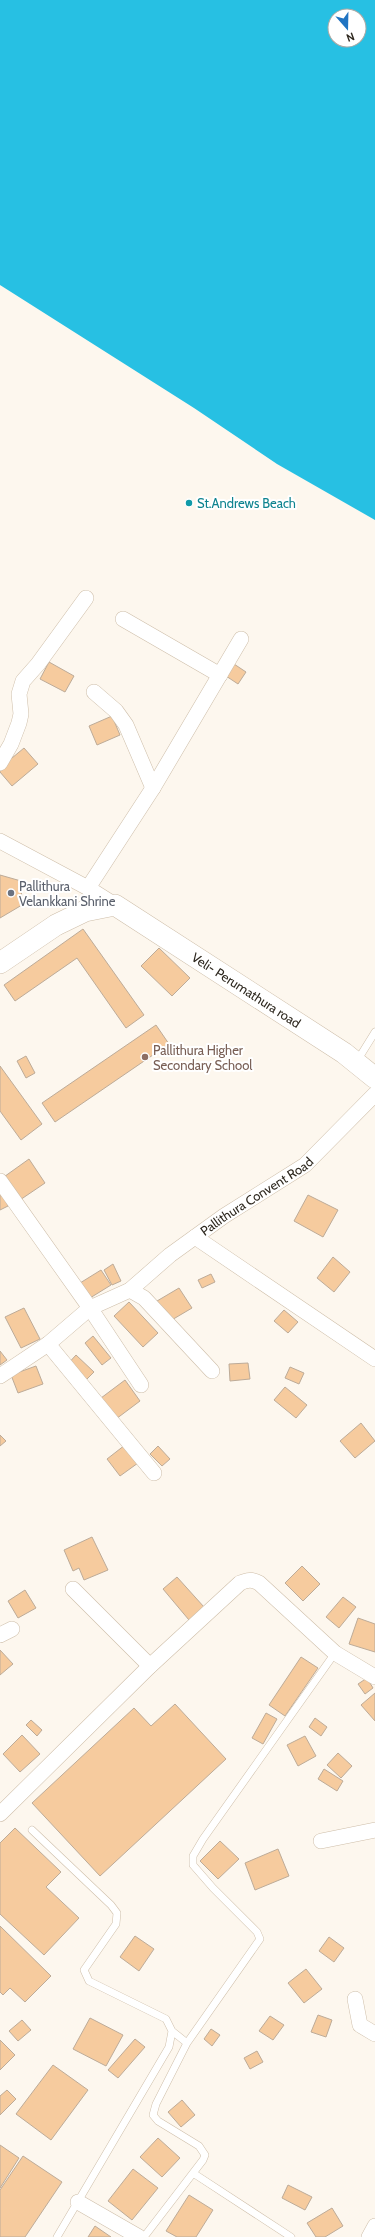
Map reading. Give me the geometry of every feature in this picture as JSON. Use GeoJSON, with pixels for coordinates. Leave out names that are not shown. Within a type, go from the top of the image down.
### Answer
{"type":"FeatureCollection","features":[{"type":"Feature","properties":{"kind":"main road"},"geometry":{"type":"LineString","coordinates":[[0,963],[56,925],[84,911],[115,905]]}},
{"type":"Feature","properties":{"kind":"main road","name":"Veli- Perumathura road"},"geometry":{"type":"LineString","coordinates":[[115,905],[356,1062],[375,1078]]}},
{"type":"Feature","properties":{"kind":"street"},"geometry":{"type":"LineString","coordinates":[[0,763],[11,744],[19,723],[21,714],[19,694],[23,681],[38,664],[86,598]]}},
{"type":"Feature","properties":{"kind":"street"},"geometry":{"type":"LineString","coordinates":[[123,619],[220,675]]}},
{"type":"Feature","properties":{"kind":"street"},"geometry":{"type":"LineString","coordinates":[[88,888],[153,788],[240,639]]}},
{"type":"Feature","properties":{"kind":"street"},"geometry":{"type":"LineString","coordinates":[[94,692],[116,711],[126,725],[153,788]]}},
{"type":"Feature","properties":{"kind":"street"},"geometry":{"type":"LineString","coordinates":[[0,842],[88,888],[115,905]]}},
{"type":"Feature","properties":{"kind":"street","name":"Pallithura Convent Road"},"geometry":{"type":"LineString","coordinates":[[0,1376],[48,1344],[90,1308],[130,1290],[170,1255],[224,1216],[306,1165],[375,1094]]}},
{"type":"Feature","properties":{"kind":"street"},"geometry":{"type":"LineString","coordinates":[[0,1181],[90,1308],[141,1385]]}},
{"type":"Feature","properties":{"kind":"street"},"geometry":{"type":"LineString","coordinates":[[195,1237],[375,1359]]}},
{"type":"Feature","properties":{"kind":"street"},"geometry":{"type":"LineString","coordinates":[[130,1290],[144,1298],[212,1371]]}},
{"type":"Feature","properties":{"kind":"street"},"geometry":{"type":"LineString","coordinates":[[48,1344],[154,1473]]}},
{"type":"Feature","properties":{"kind":"street"},"geometry":{"type":"LineString","coordinates":[[0,1814],[150,1666],[240,1583],[254,1580],[335,1653],[375,1677]]}},
{"type":"Feature","properties":{"kind":"street"},"geometry":{"type":"LineString","coordinates":[[74,1589],[150,1666]]}},
{"type":"Feature","properties":{"kind":"street"},"geometry":{"type":"LineString","coordinates":[[321,1840],[375,1830]]}},
{"type":"Feature","properties":{"kind":"street"},"geometry":{"type":"LineString","coordinates":[[356,1999],[360,2025],[375,2034]]}},
{"type":"Feature","properties":{"kind":"street"},"geometry":{"type":"LineString","coordinates":[[78,2202],[139,2237]]}},
{"type":"Feature","properties":{"kind":"street"},"geometry":{"type":"LineString","coordinates":[[369,2237],[375,2226]]}},
{"type":"Feature","properties":{"kind":"lane"},"geometry":{"type":"LineString","coordinates":[[356,1062],[375,1032]]}},
{"type":"Feature","properties":{"kind":"lane"},"geometry":{"type":"LineString","coordinates":[[144,2237],[203,2160],[203,2150],[158,2120],[153,2115],[156,2104],[187,2042],[260,1939],[257,1932],[193,1865],[193,1856],[203,1839],[335,1653]]}},
{"type":"Feature","properties":{"kind":"lane"},"geometry":{"type":"LineString","coordinates":[[32,1830],[111,1905],[117,1913],[116,1924],[84,1970],[89,1981],[166,2019],[172,2031],[187,2042]]}},
{"type":"Feature","properties":{"kind":"lane"},"geometry":{"type":"LineString","coordinates":[[57,2237],[169,2047],[172,2031]]}},
{"type":"Feature","properties":{"kind":"lane"},"geometry":{"type":"LineString","coordinates":[[193,2172],[291,2237]]}},
{"type":"Feature","properties":{"kind":"water"},"geometry":{"type":"Polygon","coordinates":[[[0,0],[375,0],[375,520],[277,464],[194,408],[0,285],[0,0]]]}},
{"type":"Feature","properties":{"kind":"building"},"geometry":{"type":"Polygon","coordinates":[[[49,662],[74,676],[65,692],[40,679],[49,662]]]}},
{"type":"Feature","properties":{"kind":"building"},"geometry":{"type":"Polygon","coordinates":[[[234,664],[246,672],[238,684],[226,676],[234,664]]]}},
{"type":"Feature","properties":{"kind":"building"},"geometry":{"type":"Polygon","coordinates":[[[112,716],[120,735],[97,745],[89,726],[112,716]]]}},
{"type":"Feature","properties":{"kind":"building"},"geometry":{"type":"Polygon","coordinates":[[[24,748],[38,764],[12,786],[0,772],[0,768],[24,748]]]}},
{"type":"Feature","properties":{"kind":"building","name":"Pallithura Velankkani Shrine"},"geometry":{"type":"Polygon","coordinates":[[[0,875],[21,881],[22,905],[0,918],[0,875]]]}},
{"type":"Feature","properties":{"kind":"building"},"geometry":{"type":"Polygon","coordinates":[[[83,929],[144,1015],[126,1028],[77,958],[15,1001],[4,985],[83,929]]]}},
{"type":"Feature","properties":{"kind":"building"},"geometry":{"type":"Polygon","coordinates":[[[159,948],[190,978],[172,996],[141,966],[159,948]]]}},
{"type":"Feature","properties":{"kind":"building"},"geometry":{"type":"Polygon","coordinates":[[[156,1025],[169,1044],[55,1122],[42,1103],[156,1025]]]}},
{"type":"Feature","properties":{"kind":"building"},"geometry":{"type":"Polygon","coordinates":[[[26,1056],[35,1073],[26,1078],[17,1061],[26,1056]]]}},
{"type":"Feature","properties":{"kind":"building"},"geometry":{"type":"Polygon","coordinates":[[[0,1066],[42,1124],[21,1140],[0,1111],[0,1066]]]}},
{"type":"Feature","properties":{"kind":"building"},"geometry":{"type":"Polygon","coordinates":[[[29,1159],[45,1183],[17,1202],[1,1179],[29,1159]]]}},
{"type":"Feature","properties":{"kind":"building"},"geometry":{"type":"Polygon","coordinates":[[[0,1188],[8,1206],[0,1210],[0,1188]]]}},
{"type":"Feature","properties":{"kind":"building"},"geometry":{"type":"Polygon","coordinates":[[[308,1195],[338,1210],[323,1237],[294,1221],[308,1195]]]}},
{"type":"Feature","properties":{"kind":"building"},"geometry":{"type":"Polygon","coordinates":[[[333,1257],[350,1272],[334,1292],[317,1278],[333,1257]]]}},
{"type":"Feature","properties":{"kind":"building"},"geometry":{"type":"Polygon","coordinates":[[[113,1264],[121,1281],[112,1285],[104,1270],[113,1264]]]}},
{"type":"Feature","properties":{"kind":"building"},"geometry":{"type":"Polygon","coordinates":[[[101,1270],[111,1285],[90,1298],[80,1283],[101,1270]]]}},
{"type":"Feature","properties":{"kind":"building"},"geometry":{"type":"Polygon","coordinates":[[[211,1274],[215,1282],[202,1288],[198,1280],[211,1274]]]}},
{"type":"Feature","properties":{"kind":"building"},"geometry":{"type":"Polygon","coordinates":[[[179,1288],[192,1308],[170,1321],[157,1301],[179,1288]]]}},
{"type":"Feature","properties":{"kind":"building"},"geometry":{"type":"Polygon","coordinates":[[[129,1302],[158,1333],[143,1347],[114,1316],[129,1302]]]}},
{"type":"Feature","properties":{"kind":"building"},"geometry":{"type":"Polygon","coordinates":[[[24,1308],[40,1339],[21,1348],[5,1317],[24,1308]]]}},
{"type":"Feature","properties":{"kind":"building"},"geometry":{"type":"Polygon","coordinates":[[[284,1310],[298,1322],[288,1333],[274,1321],[284,1310]]]}},
{"type":"Feature","properties":{"kind":"building"},"geometry":{"type":"Polygon","coordinates":[[[93,1336],[111,1358],[102,1365],[85,1343],[93,1336]]]}},
{"type":"Feature","properties":{"kind":"building"},"geometry":{"type":"Polygon","coordinates":[[[0,1351],[7,1360],[0,1365],[0,1351]]]}},
{"type":"Feature","properties":{"kind":"building"},"geometry":{"type":"Polygon","coordinates":[[[76,1355],[94,1372],[82,1384],[65,1367],[76,1355]]]}},
{"type":"Feature","properties":{"kind":"building"},"geometry":{"type":"Polygon","coordinates":[[[248,1363],[250,1379],[230,1381],[229,1364],[248,1363]]]}},
{"type":"Feature","properties":{"kind":"building"},"geometry":{"type":"Polygon","coordinates":[[[36,1366],[43,1384],[18,1393],[11,1375],[36,1366]]]}},
{"type":"Feature","properties":{"kind":"building"},"geometry":{"type":"Polygon","coordinates":[[[290,1367],[304,1373],[299,1384],[285,1378],[290,1367]]]}},
{"type":"Feature","properties":{"kind":"building"},"geometry":{"type":"Polygon","coordinates":[[[125,1380],[140,1401],[116,1419],[101,1398],[125,1380]]]}},
{"type":"Feature","properties":{"kind":"building"},"geometry":{"type":"Polygon","coordinates":[[[285,1387],[307,1405],[296,1418],[274,1400],[285,1387]]]}},
{"type":"Feature","properties":{"kind":"building"},"geometry":{"type":"Polygon","coordinates":[[[361,1423],[375,1441],[355,1458],[340,1441],[361,1423]]]}},
{"type":"Feature","properties":{"kind":"building"},"geometry":{"type":"Polygon","coordinates":[[[0,1435],[6,1441],[0,1446],[0,1435]]]}},
{"type":"Feature","properties":{"kind":"building"},"geometry":{"type":"Polygon","coordinates":[[[125,1445],[138,1463],[120,1476],[107,1459],[125,1445]]]}},
{"type":"Feature","properties":{"kind":"building"},"geometry":{"type":"Polygon","coordinates":[[[158,1446],[170,1459],[162,1466],[150,1454],[158,1446]]]}},
{"type":"Feature","properties":{"kind":"building"},"geometry":{"type":"Polygon","coordinates":[[[92,1537],[108,1570],[84,1580],[79,1568],[73,1571],[64,1550],[92,1537]]]}},
{"type":"Feature","properties":{"kind":"building"},"geometry":{"type":"Polygon","coordinates":[[[302,1566],[320,1584],[303,1601],[285,1583],[302,1566]]]}},
{"type":"Feature","properties":{"kind":"building"},"geometry":{"type":"Polygon","coordinates":[[[177,1577],[204,1607],[189,1620],[163,1589],[177,1577]]]}},
{"type":"Feature","properties":{"kind":"building"},"geometry":{"type":"Polygon","coordinates":[[[25,1590],[36,1608],[18,1618],[8,1601],[25,1590]]]}},
{"type":"Feature","properties":{"kind":"building"},"geometry":{"type":"Polygon","coordinates":[[[343,1597],[356,1607],[339,1628],[326,1617],[343,1597]]]}},
{"type":"Feature","properties":{"kind":"building"},"geometry":{"type":"Polygon","coordinates":[[[358,1618],[375,1624],[375,1652],[349,1644],[358,1618]]]}},
{"type":"Feature","properties":{"kind":"building"},"geometry":{"type":"Polygon","coordinates":[[[0,1650],[13,1664],[0,1675],[0,1650]]]}},
{"type":"Feature","properties":{"kind":"building"},"geometry":{"type":"Polygon","coordinates":[[[301,1657],[318,1668],[285,1716],[269,1705],[301,1657]]]}},
{"type":"Feature","properties":{"kind":"building"},"geometry":{"type":"Polygon","coordinates":[[[367,1678],[373,1688],[365,1694],[358,1684],[367,1678]]]}},
{"type":"Feature","properties":{"kind":"building"},"geometry":{"type":"Polygon","coordinates":[[[375,1693],[375,1721],[361,1705],[375,1693]]]}},
{"type":"Feature","properties":{"kind":"building"},"geometry":{"type":"Polygon","coordinates":[[[175,1704],[226,1759],[100,1876],[32,1803],[134,1708],[151,1726],[175,1704]]]}},
{"type":"Feature","properties":{"kind":"building"},"geometry":{"type":"Polygon","coordinates":[[[266,1713],[277,1719],[263,1744],[252,1738],[266,1713]]]}},
{"type":"Feature","properties":{"kind":"building"},"geometry":{"type":"Polygon","coordinates":[[[315,1718],[327,1727],[321,1736],[309,1727],[315,1718]]]}},
{"type":"Feature","properties":{"kind":"building"},"geometry":{"type":"Polygon","coordinates":[[[31,1720],[42,1730],[37,1736],[26,1725],[31,1720]]]}},
{"type":"Feature","properties":{"kind":"building"},"geometry":{"type":"Polygon","coordinates":[[[22,1735],[40,1754],[20,1772],[3,1754],[22,1735]]]}},
{"type":"Feature","properties":{"kind":"building"},"geometry":{"type":"Polygon","coordinates":[[[305,1736],[316,1756],[298,1766],[287,1745],[305,1736]]]}},
{"type":"Feature","properties":{"kind":"building"},"geometry":{"type":"Polygon","coordinates":[[[338,1753],[352,1766],[341,1778],[327,1765],[338,1753]]]}},
{"type":"Feature","properties":{"kind":"building"},"geometry":{"type":"Polygon","coordinates":[[[324,1769],[343,1781],[337,1791],[318,1779],[324,1769]]]}},
{"type":"Feature","properties":{"kind":"building"},"geometry":{"type":"Polygon","coordinates":[[[15,1828],[61,1872],[46,1887],[79,1918],[44,1955],[0,1914],[0,1843],[15,1828]]]}},
{"type":"Feature","properties":{"kind":"building"},"geometry":{"type":"Polygon","coordinates":[[[220,1841],[239,1859],[218,1879],[200,1861],[220,1841]]]}},
{"type":"Feature","properties":{"kind":"building"},"geometry":{"type":"Polygon","coordinates":[[[278,1849],[289,1876],[255,1890],[245,1863],[278,1849]]]}},
{"type":"Feature","properties":{"kind":"building"},"geometry":{"type":"Polygon","coordinates":[[[0,1926],[51,1976],[25,2002],[10,1988],[3,1995],[0,1992],[0,1926]]]}},
{"type":"Feature","properties":{"kind":"building"},"geometry":{"type":"Polygon","coordinates":[[[135,1936],[154,1949],[139,1971],[120,1957],[135,1936]]]}},
{"type":"Feature","properties":{"kind":"building"},"geometry":{"type":"Polygon","coordinates":[[[329,1937],[344,1948],[334,1962],[319,1951],[329,1937]]]}},
{"type":"Feature","properties":{"kind":"building"},"geometry":{"type":"Polygon","coordinates":[[[306,1969],[322,1989],[304,2003],[288,1983],[306,1969]]]}},
{"type":"Feature","properties":{"kind":"building"},"geometry":{"type":"Polygon","coordinates":[[[318,2015],[332,2020],[326,2037],[311,2032],[318,2015]]]}},
{"type":"Feature","properties":{"kind":"building"},"geometry":{"type":"Polygon","coordinates":[[[270,2016],[284,2025],[273,2040],[259,2031],[270,2016]]]}},
{"type":"Feature","properties":{"kind":"building"},"geometry":{"type":"Polygon","coordinates":[[[90,2018],[123,2035],[106,2066],[73,2049],[90,2018]]]}},
{"type":"Feature","properties":{"kind":"building"},"geometry":{"type":"Polygon","coordinates":[[[22,2020],[31,2030],[18,2041],[9,2031],[22,2020]]]}},
{"type":"Feature","properties":{"kind":"building"},"geometry":{"type":"Polygon","coordinates":[[[211,2029],[220,2035],[212,2046],[204,2039],[211,2029]]]}},
{"type":"Feature","properties":{"kind":"building"},"geometry":{"type":"Polygon","coordinates":[[[135,2039],[145,2047],[118,2078],[108,2070],[135,2039]]]}},
{"type":"Feature","properties":{"kind":"building"},"geometry":{"type":"Polygon","coordinates":[[[0,2040],[15,2055],[0,2070],[0,2040]]]}},
{"type":"Feature","properties":{"kind":"building"},"geometry":{"type":"Polygon","coordinates":[[[257,2051],[263,2062],[250,2069],[244,2058],[257,2051]]]}},
{"type":"Feature","properties":{"kind":"building"},"geometry":{"type":"Polygon","coordinates":[[[53,2065],[88,2090],[51,2140],[16,2114],[53,2065]]]}},
{"type":"Feature","properties":{"kind":"building"},"geometry":{"type":"Polygon","coordinates":[[[7,2090],[16,2099],[0,2115],[0,2096],[7,2090]]]}},
{"type":"Feature","properties":{"kind":"building"},"geometry":{"type":"Polygon","coordinates":[[[182,2100],[195,2115],[181,2127],[168,2112],[182,2100]]]}},
{"type":"Feature","properties":{"kind":"building"},"geometry":{"type":"Polygon","coordinates":[[[158,2138],[180,2158],[162,2177],[140,2157],[158,2138]]]}},
{"type":"Feature","properties":{"kind":"building"},"geometry":{"type":"Polygon","coordinates":[[[0,2145],[19,2158],[0,2188],[0,2145]]]}},
{"type":"Feature","properties":{"kind":"building"},"geometry":{"type":"Polygon","coordinates":[[[23,2156],[62,2182],[25,2237],[0,2237],[0,2190],[23,2156]]]}},
{"type":"Feature","properties":{"kind":"building"},"geometry":{"type":"Polygon","coordinates":[[[133,2169],[158,2188],[132,2220],[108,2201],[133,2169]]]}},
{"type":"Feature","properties":{"kind":"building"},"geometry":{"type":"Polygon","coordinates":[[[288,2185],[312,2197],[305,2210],[282,2198],[288,2185]]]}},
{"type":"Feature","properties":{"kind":"building"},"geometry":{"type":"Polygon","coordinates":[[[189,2195],[213,2210],[196,2237],[177,2237],[166,2231],[189,2195]]]}},
{"type":"Feature","properties":{"kind":"building"},"geometry":{"type":"Polygon","coordinates":[[[332,2208],[343,2226],[325,2237],[316,2237],[307,2223],[332,2208]]]}},
{"type":"Feature","properties":{"kind":"building"},"geometry":{"type":"Polygon","coordinates":[[[95,2226],[111,2237],[88,2237],[95,2226]]]}},
{"type":"Feature","properties":{"kind":"place","name":"St.Andrews Beach"},"geometry":{"type":"Point","coordinates":[189,503]}},
{"type":"Feature","properties":{"kind":"place","name":"Pallithura Velankkani Shrine"},"geometry":{"type":"Point","coordinates":[11,893]}},
{"type":"Feature","properties":{"kind":"place","name":"Pallithura Higher Secondary School"},"geometry":{"type":"Point","coordinates":[145,1057]}}]}
